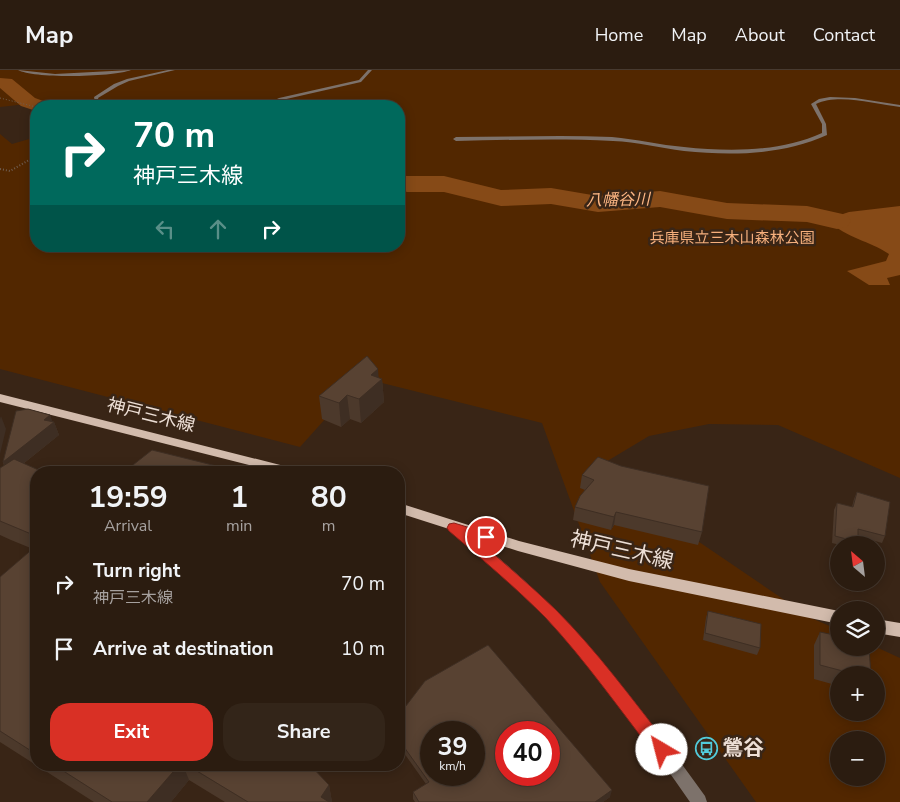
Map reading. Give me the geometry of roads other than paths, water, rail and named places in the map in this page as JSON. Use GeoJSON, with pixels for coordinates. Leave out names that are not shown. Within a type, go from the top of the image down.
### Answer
{"type":"FeatureCollection","features":[{"type":"Feature","properties":{"kind":"main road","name":"神戸三木線"},"geometry":{"type":"LineString","coordinates":[[0,398],[268,466]]}},
{"type":"Feature","properties":{"kind":"main road","name":"神戸三木線"},"geometry":{"type":"LineString","coordinates":[[405,510],[454,528],[629,575],[830,616]]}},
{"type":"Feature","properties":{"kind":"main road"},"geometry":{"type":"LineString","coordinates":[[885,628],[900,630]]}},
{"type":"Feature","properties":{"kind":"street"},"geometry":{"type":"LineString","coordinates":[[20,70],[26,74],[43,74],[129,70]]}},
{"type":"Feature","properties":{"kind":"street"},"geometry":{"type":"LineString","coordinates":[[96,100],[96,98],[116,85],[128,80],[172,70]]}},
{"type":"Feature","properties":{"kind":"street"},"geometry":{"type":"LineString","coordinates":[[279,100],[360,81],[370,70]]}},
{"type":"Feature","properties":{"kind":"street"},"geometry":{"type":"LineString","coordinates":[[456,139],[614,139],[682,149],[710,150],[791,147],[812,142],[825,134],[824,124],[813,104],[818,100],[842,98],[900,106]]}},
{"type":"Feature","properties":{"kind":"street"},"geometry":{"type":"LineString","coordinates":[[454,528],[502,568],[552,615],[653,738],[699,802]]}},
{"type":"Feature","properties":{"kind":"waterway","name":"八幡谷川"},"geometry":{"type":"LineString","coordinates":[[0,83],[6,83],[30,103]]}},
{"type":"Feature","properties":{"kind":"waterway","name":"八幡谷川"},"geometry":{"type":"LineString","coordinates":[[405,184],[444,184],[501,198],[551,196],[598,204],[660,199],[727,211],[807,214],[837,221]]}},
{"type":"Feature","properties":{"kind":"place","name":"鶯谷"},"geometry":{"type":"Point","coordinates":[706,748]}},
{"type":"Feature","properties":{"kind":"park label","name":"兵庫県立三木山森林公園"},"geometry":{"type":"Point","coordinates":[732,238]}}]}
